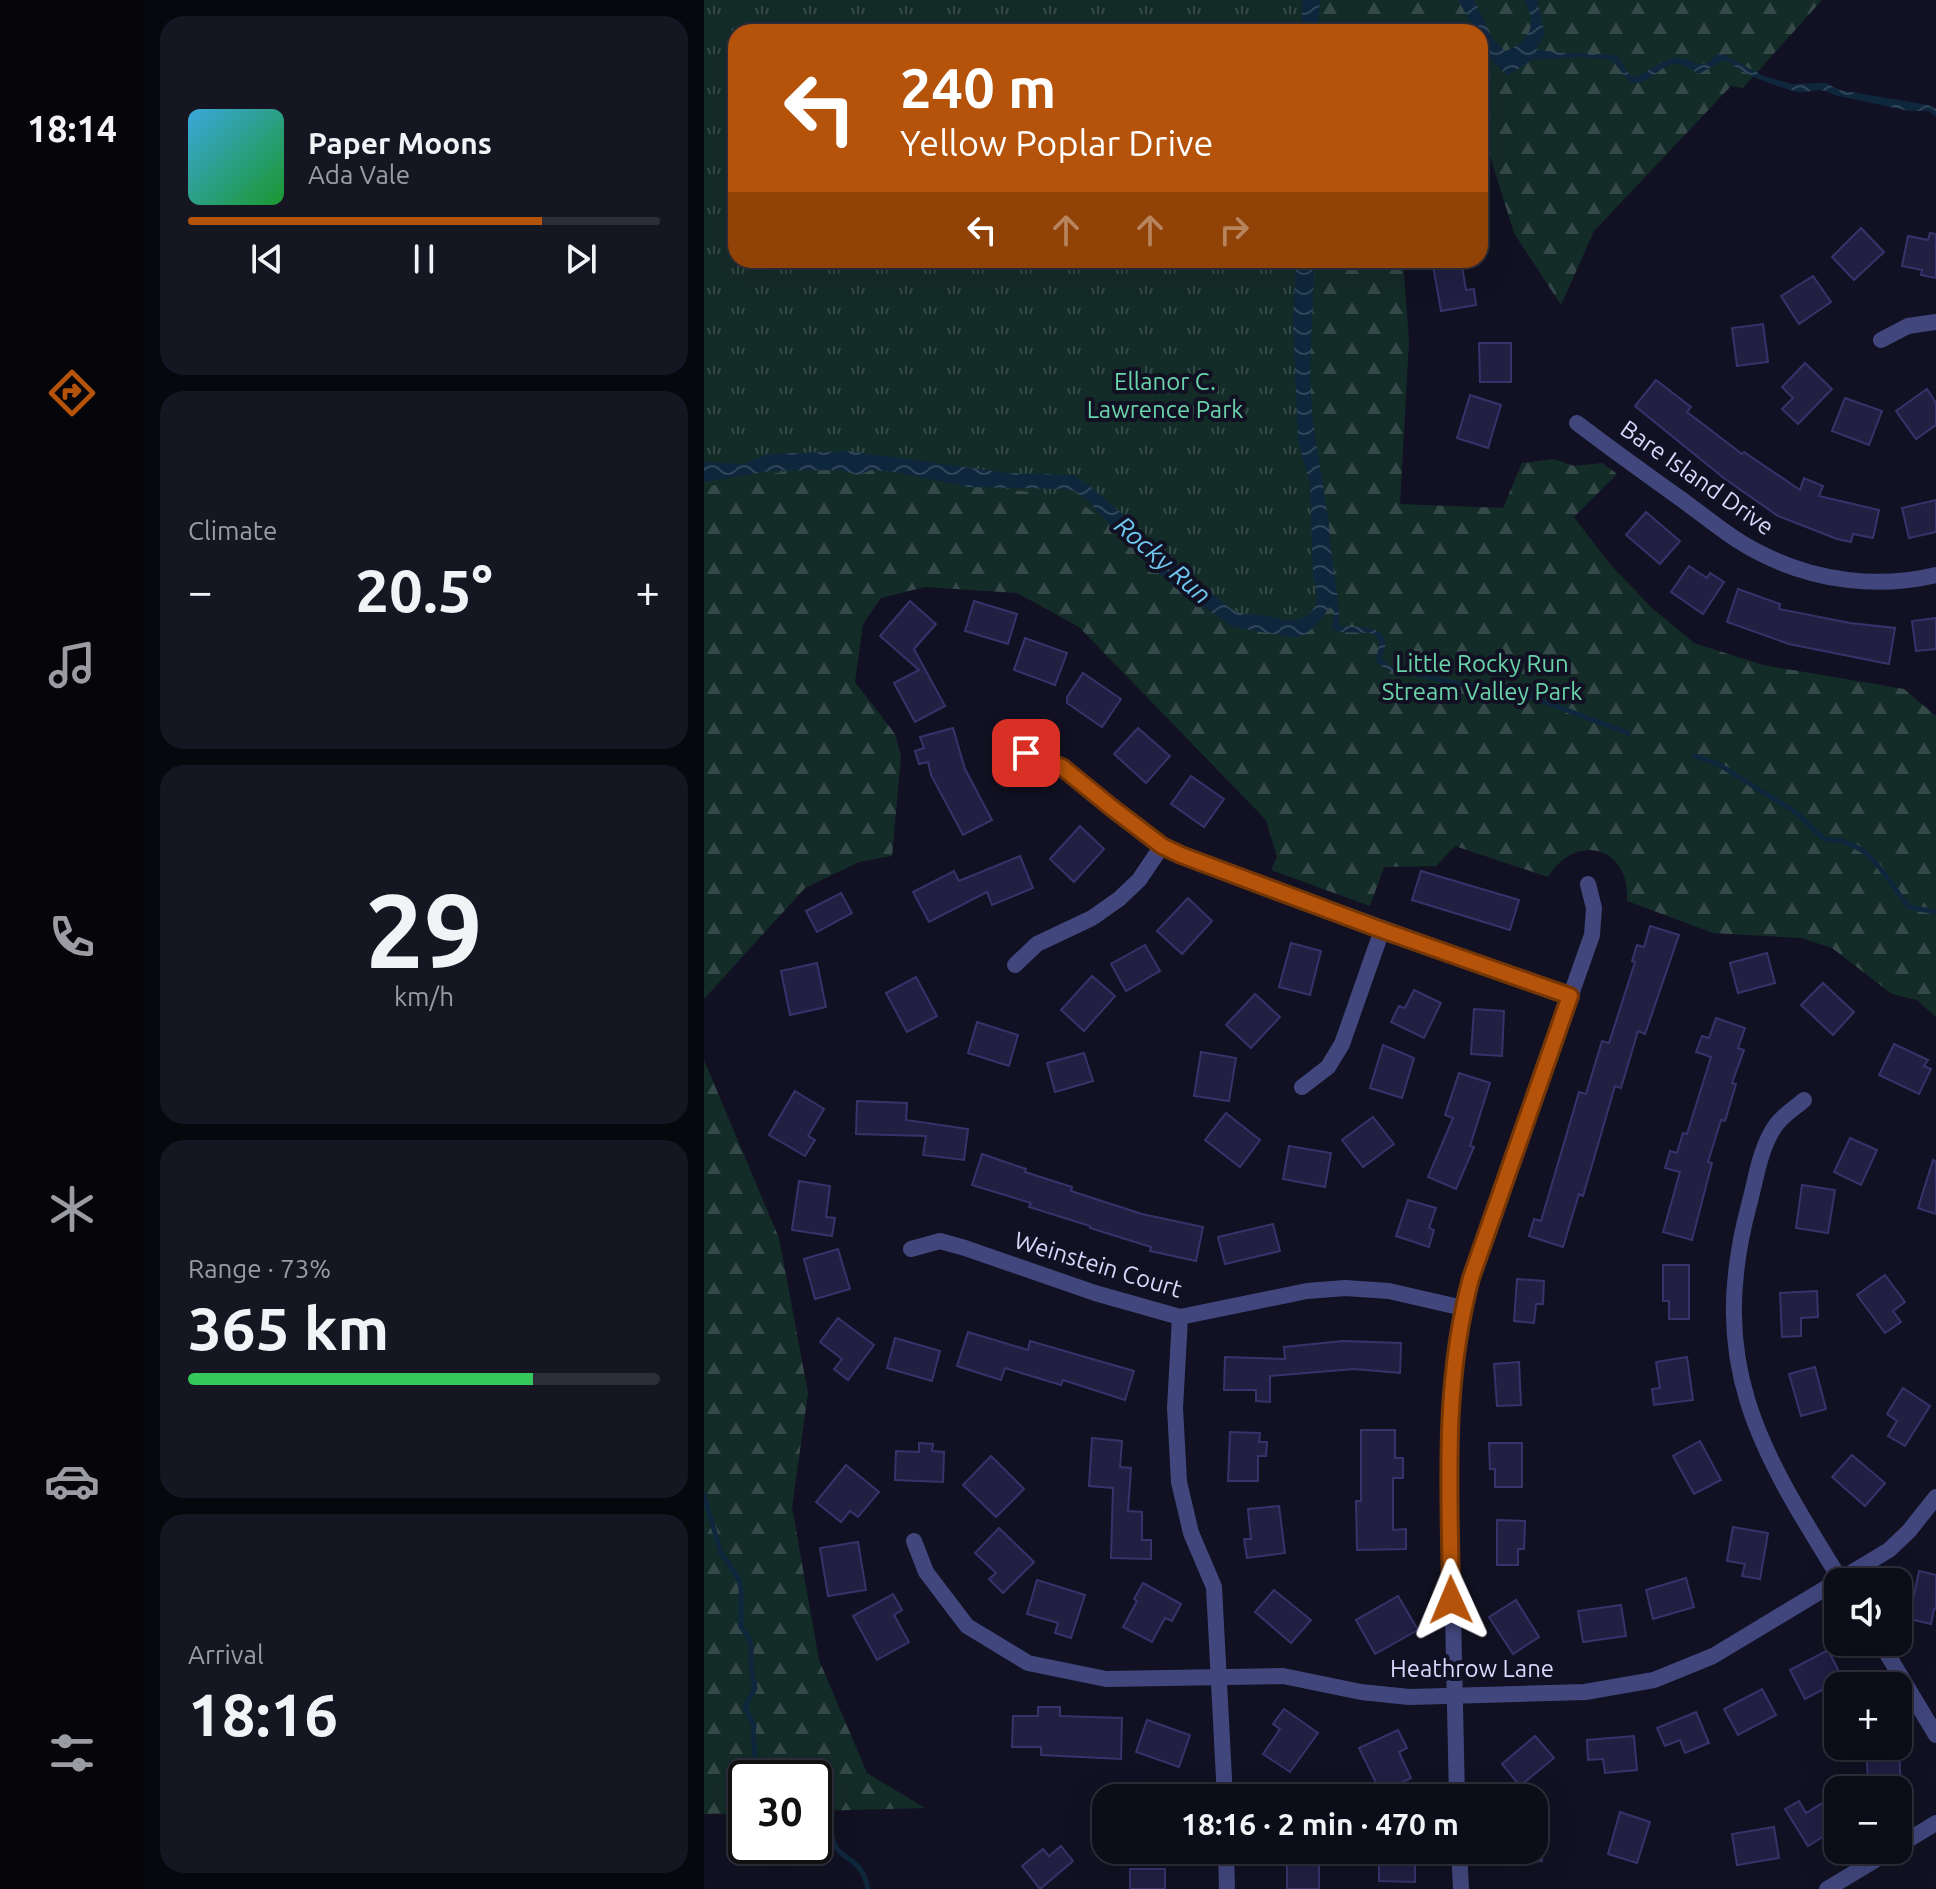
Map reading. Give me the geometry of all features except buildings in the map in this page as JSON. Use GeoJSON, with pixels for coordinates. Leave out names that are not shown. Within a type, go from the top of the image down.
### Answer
{"type":"FeatureCollection","features":[{"type":"Feature","properties":{"kind":"street"},"geometry":{"type":"LineString","coordinates":[[1881,340],[1908,326],[1936,322]]}},
{"type":"Feature","properties":{"kind":"street","name":"Bare Island Drive"},"geometry":{"type":"LineString","coordinates":[[1577,423],[1733,537],[1762,554],[1811,573],[1857,581],[1906,581],[1936,575]]}},
{"type":"Feature","properties":{"kind":"street"},"geometry":{"type":"LineString","coordinates":[[1026,753],[1062,767],[1162,846],[1221,872],[1570,996]]}},
{"type":"Feature","properties":{"kind":"street"},"geometry":{"type":"LineString","coordinates":[[1015,965],[1037,944],[1092,918],[1119,899],[1139,880],[1162,846]]}},
{"type":"Feature","properties":{"kind":"street"},"geometry":{"type":"LineString","coordinates":[[1457,1784],[1449,1430],[1452,1378],[1471,1278],[1592,935],[1594,908],[1588,884]]}},
{"type":"Feature","properties":{"kind":"street"},"geometry":{"type":"LineString","coordinates":[[1302,1087],[1328,1067],[1342,1044],[1382,930]]}},
{"type":"Feature","properties":{"kind":"street"},"geometry":{"type":"LineString","coordinates":[[1804,1100],[1778,1123],[1763,1151],[1737,1257],[1733,1297],[1734,1337],[1743,1390],[1760,1439],[1834,1568]]}},
{"type":"Feature","properties":{"kind":"street","name":"Weinstein Court"},"geometry":{"type":"LineString","coordinates":[[911,1249],[940,1241],[953,1244],[1095,1293],[1180,1317],[1307,1291],[1345,1288],[1389,1291],[1463,1308]]}},
{"type":"Feature","properties":{"kind":"street"},"geometry":{"type":"LineString","coordinates":[[1180,1317],[1175,1408],[1179,1482],[1191,1533],[1214,1587],[1224,1784]]}},
{"type":"Feature","properties":{"kind":"street","name":"Heathrow Lane"},"geometry":{"type":"LineString","coordinates":[[1861,1568],[1899,1541],[1936,1497]]}},
{"type":"Feature","properties":{"kind":"street","name":"Heathrow Lane"},"geometry":{"type":"LineString","coordinates":[[914,1541],[926,1572],[967,1626],[1028,1663],[1106,1679],[1283,1676],[1393,1696],[1585,1692],[1654,1680],[1713,1656],[1824,1591]]}},
{"type":"Feature","properties":{"kind":"street"},"geometry":{"type":"LineString","coordinates":[[1888,1656],[1936,1735]]}},
{"type":"Feature","properties":{"kind":"street"},"geometry":{"type":"LineString","coordinates":[[1912,1838],[1936,1823]]}},
{"type":"Feature","properties":{"kind":"street"},"geometry":{"type":"LineString","coordinates":[[1226,1864],[1227,1889]]}},
{"type":"Feature","properties":{"kind":"street"},"geometry":{"type":"LineString","coordinates":[[1460,1864],[1461,1889]]}},
{"type":"Feature","properties":{"kind":"street"},"geometry":{"type":"LineString","coordinates":[[1827,1889],[1869,1864]]}},
{"type":"Feature","properties":{"kind":"green space","name":"Little Rocky Run Stream Valley Park"},"geometry":{"type":"Polygon","coordinates":[[[704,0],[1822,0],[1743,88],[1731,86],[1594,231],[1561,305],[1514,233],[1488,149],[1488,24],[728,24],[728,268],[1404,268],[1409,341],[1400,504],[1503,508],[1522,463],[1554,459],[1574,466],[1602,463],[1617,474],[1574,517],[1609,563],[1651,607],[1694,643],[1763,665],[1904,689],[1936,716],[1936,1017],[1917,1000],[1892,994],[1832,948],[1801,938],[1713,933],[1627,901],[1626,883],[1620,868],[1600,852],[1586,850],[1573,854],[1548,877],[1455,846],[1436,866],[1384,867],[1370,906],[1271,870],[1277,857],[1266,820],[1079,627],[1017,593],[925,587],[881,598],[863,624],[855,682],[895,734],[901,756],[892,856],[859,862],[805,888],[704,999],[704,0]]]}},
{"type":"Feature","properties":{"kind":"green space","name":"Ellanor C. Lawrence Park"},"geometry":{"type":"Polygon","coordinates":[[[704,0],[1309,0],[1308,24],[728,24],[728,268],[1303,268],[1304,393],[1330,601],[1239,628],[1076,499],[829,463],[704,487],[704,0]]]}},
{"type":"Feature","properties":{"kind":"green space"},"geometry":{"type":"Polygon","coordinates":[[[704,1060],[779,1238],[808,1393],[792,1507],[819,1660],[867,1773],[925,1808],[832,1811],[832,1760],[728,1760],[728,1813],[704,1814],[704,1060]]]}},
{"type":"Feature","properties":{"kind":"water"},"geometry":{"type":"Polygon","coordinates":[[[1302,0],[1320,0],[1318,24],[1301,24],[1302,0]]]}},
{"type":"Feature","properties":{"kind":"water"},"geometry":{"type":"Polygon","coordinates":[[[1458,0],[1474,0],[1486,24],[1472,24],[1458,0]]]}},
{"type":"Feature","properties":{"kind":"water"},"geometry":{"type":"Polygon","coordinates":[[[1524,0],[1537,0],[1545,34],[1536,49],[1613,55],[1619,57],[1634,77],[1670,59],[1682,58],[1704,64],[1723,54],[1764,76],[1792,84],[1826,83],[1839,90],[1928,105],[1936,109],[1936,117],[1929,111],[1909,111],[1822,90],[1793,91],[1751,76],[1724,60],[1699,74],[1677,64],[1669,65],[1642,82],[1631,84],[1612,60],[1581,57],[1532,60],[1508,75],[1489,56],[1488,29],[1505,51],[1514,47],[1527,36],[1531,26],[1524,0]]]}},
{"type":"Feature","properties":{"kind":"water","name":"Rocky Run"},"geometry":{"type":"Polygon","coordinates":[[[1296,268],[1314,268],[1311,396],[1340,626],[1367,628],[1381,634],[1385,647],[1381,658],[1389,666],[1457,681],[1501,685],[1517,691],[1470,689],[1387,670],[1376,662],[1377,637],[1371,633],[1337,632],[1332,628],[1334,611],[1330,607],[1311,630],[1295,638],[1233,627],[1180,591],[1146,563],[1089,502],[1074,491],[969,487],[872,470],[858,475],[840,470],[770,471],[704,482],[704,462],[743,464],[768,454],[849,451],[1007,473],[1073,475],[1126,517],[1145,541],[1231,609],[1285,620],[1302,618],[1313,610],[1317,598],[1313,576],[1310,484],[1298,441],[1293,322],[1296,268]]]}},
{"type":"Feature","properties":{"kind":"waterway"},"geometry":{"type":"LineString","coordinates":[[1513,690],[1628,733]]}},
{"type":"Feature","properties":{"kind":"waterway"},"geometry":{"type":"LineString","coordinates":[[1695,756],[1718,764],[1795,812],[1824,839],[1840,841],[1865,853],[1909,907],[1936,912]]}},
{"type":"Feature","properties":{"kind":"waterway"},"geometry":{"type":"LineString","coordinates":[[704,1496],[721,1553],[739,1579],[741,1589],[741,1627],[751,1646],[755,1688],[745,1707],[754,1726],[756,1760]]}},
{"type":"Feature","properties":{"kind":"waterway"},"geometry":{"type":"LineString","coordinates":[[832,1836],[837,1849],[861,1870],[868,1889]]}},
{"type":"Feature","properties":{"kind":"route"},"geometry":{"type":"LineString","coordinates":[[1026,753],[1062,767],[1162,846],[1181,855],[1570,996],[1463,1308],[1450,1390],[1451,1600]]}}]}
